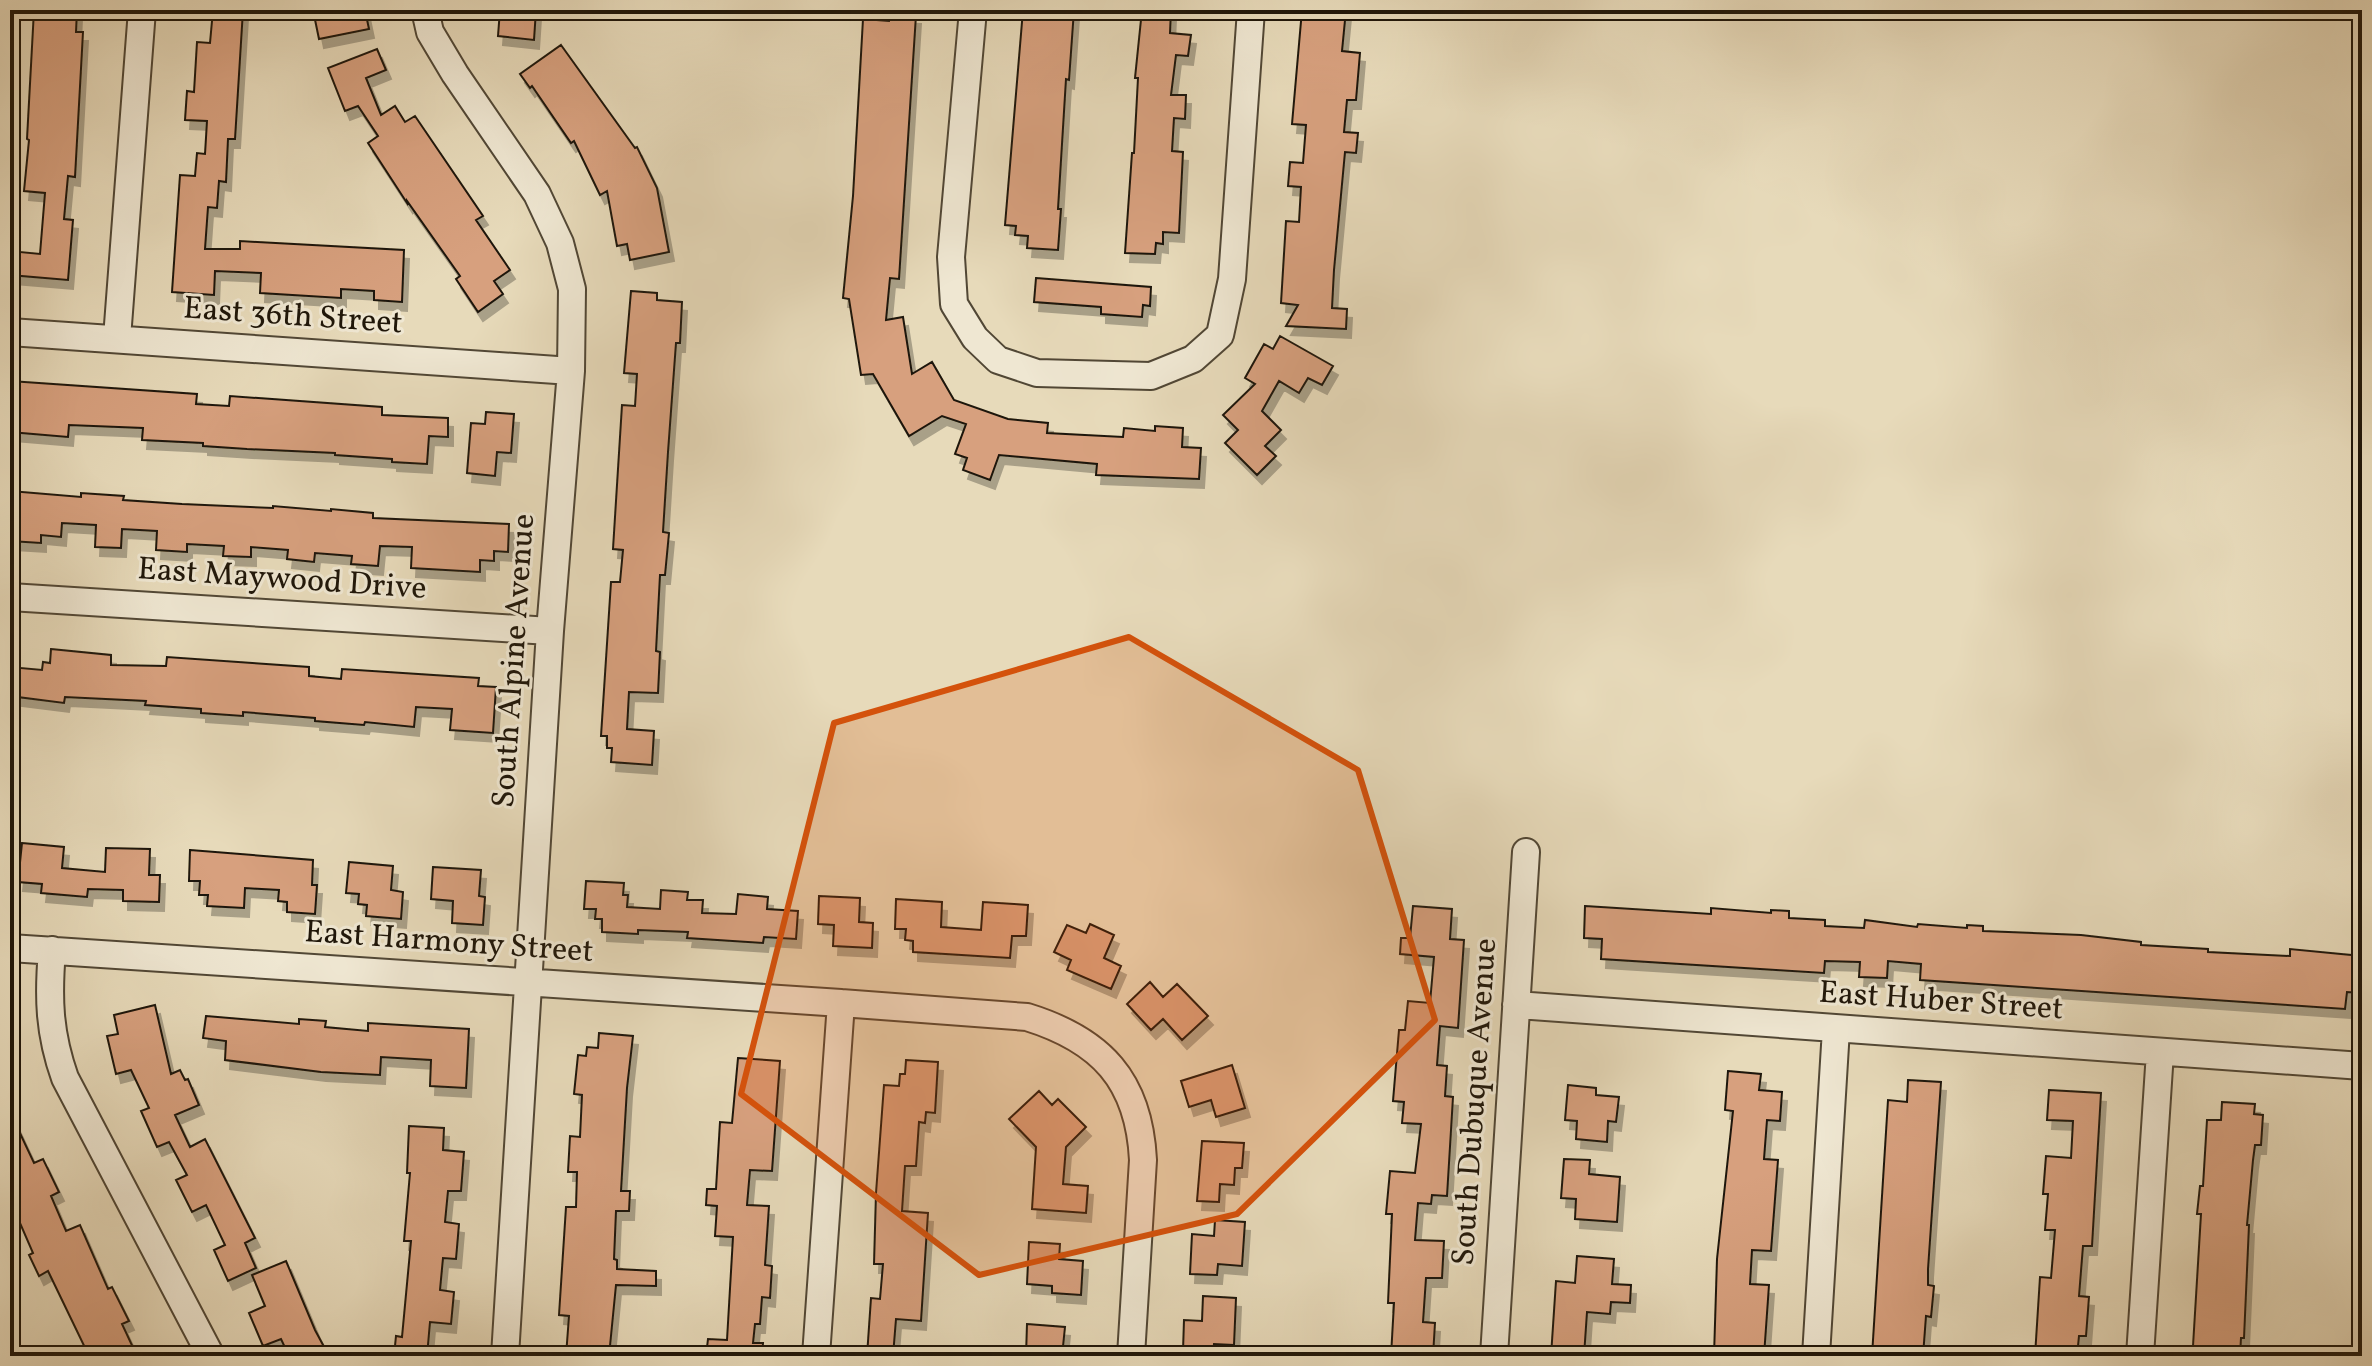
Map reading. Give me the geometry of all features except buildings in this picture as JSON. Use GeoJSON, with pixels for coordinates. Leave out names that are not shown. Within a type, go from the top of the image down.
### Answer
{"type":"FeatureCollection","features":[{"type":"Feature","properties":{"kind":"street"},"geometry":{"type":"LineString","coordinates":[[117,338],[142,10]]}},
{"type":"Feature","properties":{"kind":"street","name":"South Alpine Avenue"},"geometry":{"type":"LineString","coordinates":[[425,10],[430,32],[537,194],[560,243],[572,289],[571,371],[550,631],[505,1356]]}},
{"type":"Feature","properties":{"kind":"street"},"geometry":{"type":"LineString","coordinates":[[973,10],[951,257],[954,304],[975,338],[998,360],[1037,373],[1151,376],[1193,359],[1220,335],[1232,279],[1251,10]]}},
{"type":"Feature","properties":{"kind":"street","name":"East 36th Street"},"geometry":{"type":"LineString","coordinates":[[10,332],[571,371]]}},
{"type":"Feature","properties":{"kind":"street","name":"East Maywood Drive"},"geometry":{"type":"LineString","coordinates":[[10,597],[550,631]]}},
{"type":"Feature","properties":{"kind":"street","name":"South Dubuque Avenue"},"geometry":{"type":"LineString","coordinates":[[1494,1356],[1526,852]]}},
{"type":"Feature","properties":{"kind":"street","name":"East Harmony Street"},"geometry":{"type":"LineString","coordinates":[[10,948],[1027,1017],[1073,1034],[1117,1073],[1142,1131],[1143,1160],[1131,1356]]}},
{"type":"Feature","properties":{"kind":"street"},"geometry":{"type":"LineString","coordinates":[[52,950],[54,1047],[65,1078],[211,1356]]}},
{"type":"Feature","properties":{"kind":"street"},"geometry":{"type":"LineString","coordinates":[[816,1356],[841,1003]]}},
{"type":"Feature","properties":{"kind":"street","name":"East Huber Street"},"geometry":{"type":"LineString","coordinates":[[1516,1005],[2362,1066]]}},
{"type":"Feature","properties":{"kind":"street"},"geometry":{"type":"LineString","coordinates":[[1816,1356],[1836,1029]]}},
{"type":"Feature","properties":{"kind":"street"},"geometry":{"type":"LineString","coordinates":[[2140,1356],[2160,1052]]}},
{"type":"Feature","properties":{"kind":"highlighted area"},"geometry":{"type":"Polygon","coordinates":[[[1129,637],[1358,770],[1435,1020],[1237,1214],[979,1275],[741,1094],[834,723],[1129,637]]]}}]}
